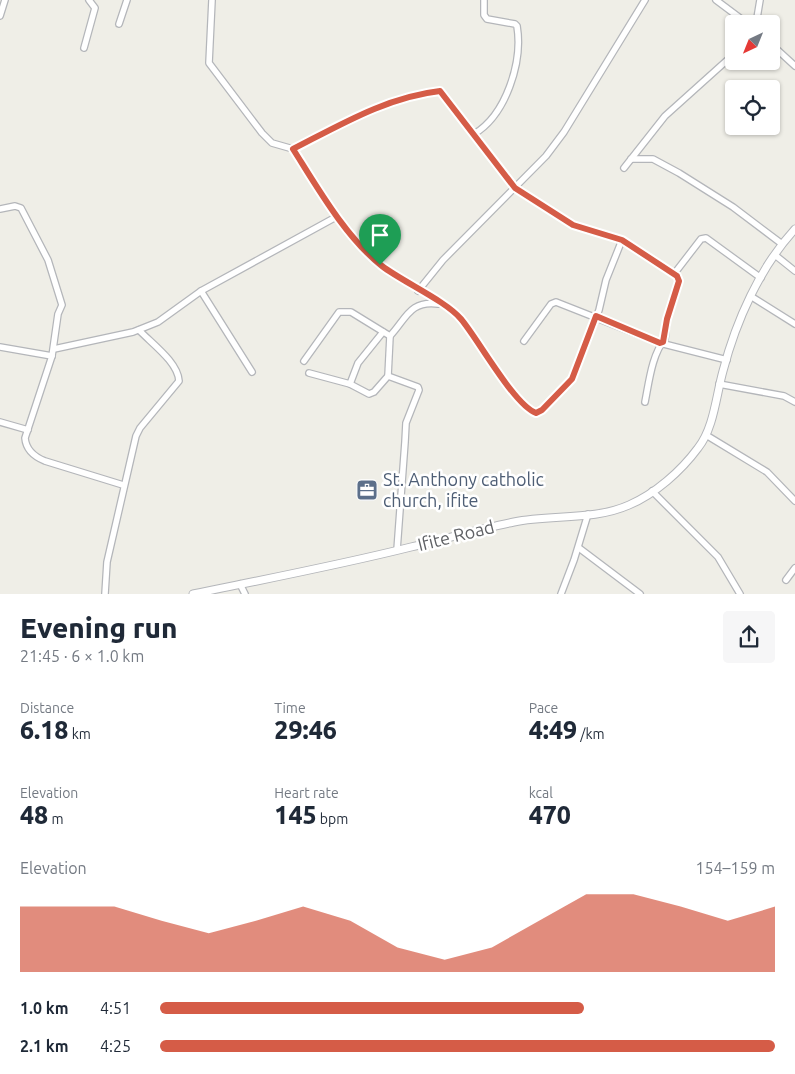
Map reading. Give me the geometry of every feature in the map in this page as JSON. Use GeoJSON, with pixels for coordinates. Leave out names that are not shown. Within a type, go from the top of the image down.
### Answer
{"type":"FeatureCollection","features":[{"type":"Feature","properties":{"kind":"street"},"geometry":{"type":"LineString","coordinates":[[0,16],[5,0]]}},
{"type":"Feature","properties":{"kind":"street"},"geometry":{"type":"LineString","coordinates":[[84,48],[95,8],[88,0]]}},
{"type":"Feature","properties":{"kind":"street"},"geometry":{"type":"LineString","coordinates":[[120,24],[127,0]]}},
{"type":"Feature","properties":{"kind":"street"},"geometry":{"type":"LineString","coordinates":[[212,0],[209,63],[262,133],[272,143],[293,149],[336,218],[380,265],[460,318],[494,367],[524,405],[536,413],[542,410],[572,379],[596,316],[606,280],[622,240]]}},
{"type":"Feature","properties":{"kind":"street"},"geometry":{"type":"LineString","coordinates":[[474,134],[482,130],[500,105],[518,58],[517,26],[487,19],[484,15],[484,0]]}},
{"type":"Feature","properties":{"kind":"street"},"geometry":{"type":"LineString","coordinates":[[418,290],[443,260],[546,156],[564,132],[645,0]]}},
{"type":"Feature","properties":{"kind":"street"},"geometry":{"type":"LineString","coordinates":[[716,0],[736,15]]}},
{"type":"Feature","properties":{"kind":"street"},"geometry":{"type":"LineString","coordinates":[[758,15],[760,0]]}},
{"type":"Feature","properties":{"kind":"street"},"geometry":{"type":"LineString","coordinates":[[780,52],[795,66]]}},
{"type":"Feature","properties":{"kind":"street"},"geometry":{"type":"LineString","coordinates":[[624,168],[671,110],[725,62]]}},
{"type":"Feature","properties":{"kind":"street"},"geometry":{"type":"LineString","coordinates":[[293,149],[357,115],[389,103],[440,91],[515,188],[573,225],[622,240],[674,274],[679,281],[667,319],[665,339],[660,343],[645,402]]}},
{"type":"Feature","properties":{"kind":"street"},"geometry":{"type":"LineString","coordinates":[[631,159],[653,159],[679,173],[733,207],[782,244]]}},
{"type":"Feature","properties":{"kind":"street"},"geometry":{"type":"LineString","coordinates":[[0,209],[15,206],[21,208],[48,260],[62,305],[58,314],[54,349],[25,442],[38,458],[123,485]]}},
{"type":"Feature","properties":{"kind":"street"},"geometry":{"type":"LineString","coordinates":[[54,349],[138,330],[158,322],[201,291],[336,218]]}},
{"type":"Feature","properties":{"kind":"street","name":"Ifite Road"},"geometry":{"type":"LineString","coordinates":[[193,594],[397,550],[515,521],[588,514],[629,505],[652,491],[689,459],[706,435],[727,360],[752,297],[775,255],[795,229]]}},
{"type":"Feature","properties":{"kind":"street"},"geometry":{"type":"LineString","coordinates":[[674,274],[701,239],[706,238],[761,278]]}},
{"type":"Feature","properties":{"kind":"street"},"geometry":{"type":"LineString","coordinates":[[775,255],[795,271]]}},
{"type":"Feature","properties":{"kind":"street"},"geometry":{"type":"LineString","coordinates":[[201,291],[252,372]]}},
{"type":"Feature","properties":{"kind":"street"},"geometry":{"type":"LineString","coordinates":[[752,297],[795,324]]}},
{"type":"Feature","properties":{"kind":"street"},"geometry":{"type":"LineString","coordinates":[[524,341],[554,302],[596,316],[660,343],[727,360]]}},
{"type":"Feature","properties":{"kind":"street"},"geometry":{"type":"LineString","coordinates":[[309,373],[350,384],[369,394],[374,392],[388,376],[390,336],[404,316],[416,306],[427,303],[443,305]]}},
{"type":"Feature","properties":{"kind":"street"},"geometry":{"type":"LineString","coordinates":[[304,360],[340,312],[351,312],[390,336]]}},
{"type":"Feature","properties":{"kind":"street"},"geometry":{"type":"LineString","coordinates":[[106,594],[107,562],[123,485],[140,428],[179,381],[179,374],[171,363],[138,330]]}},
{"type":"Feature","properties":{"kind":"street"},"geometry":{"type":"LineString","coordinates":[[350,384],[358,363],[383,332]]}},
{"type":"Feature","properties":{"kind":"street"},"geometry":{"type":"LineString","coordinates":[[0,347],[52,356]]}},
{"type":"Feature","properties":{"kind":"street"},"geometry":{"type":"LineString","coordinates":[[388,376],[418,387],[419,390],[404,431],[405,442],[397,550]]}},
{"type":"Feature","properties":{"kind":"street"},"geometry":{"type":"LineString","coordinates":[[720,384],[784,396],[795,402]]}},
{"type":"Feature","properties":{"kind":"street"},"geometry":{"type":"LineString","coordinates":[[0,422],[28,430]]}},
{"type":"Feature","properties":{"kind":"street"},"geometry":{"type":"LineString","coordinates":[[706,435],[768,472],[795,501]]}},
{"type":"Feature","properties":{"kind":"street"},"geometry":{"type":"LineString","coordinates":[[652,491],[718,557],[740,594]]}},
{"type":"Feature","properties":{"kind":"street"},"geometry":{"type":"LineString","coordinates":[[561,594],[588,514]]}},
{"type":"Feature","properties":{"kind":"street"},"geometry":{"type":"LineString","coordinates":[[578,548],[640,594]]}},
{"type":"Feature","properties":{"kind":"street"},"geometry":{"type":"LineString","coordinates":[[786,580],[795,568]]}},
{"type":"Feature","properties":{"kind":"street"},"geometry":{"type":"LineString","coordinates":[[240,584],[245,594]]}},
{"type":"Feature","properties":{"kind":"place","name":"St. Anthony catholic church, ifite"},"geometry":{"type":"Point","coordinates":[367,490]}},
{"type":"Feature","properties":{"kind":"route"},"geometry":{"type":"LineString","coordinates":[[440,91],[445,95],[515,188],[527,198],[573,225],[622,240],[677,276],[679,281],[667,319],[663,342],[660,343],[596,316],[572,379],[560,394],[536,413],[524,405],[494,367],[460,318],[380,265],[336,218],[293,149],[357,115],[389,103],[440,91]]}}]}
